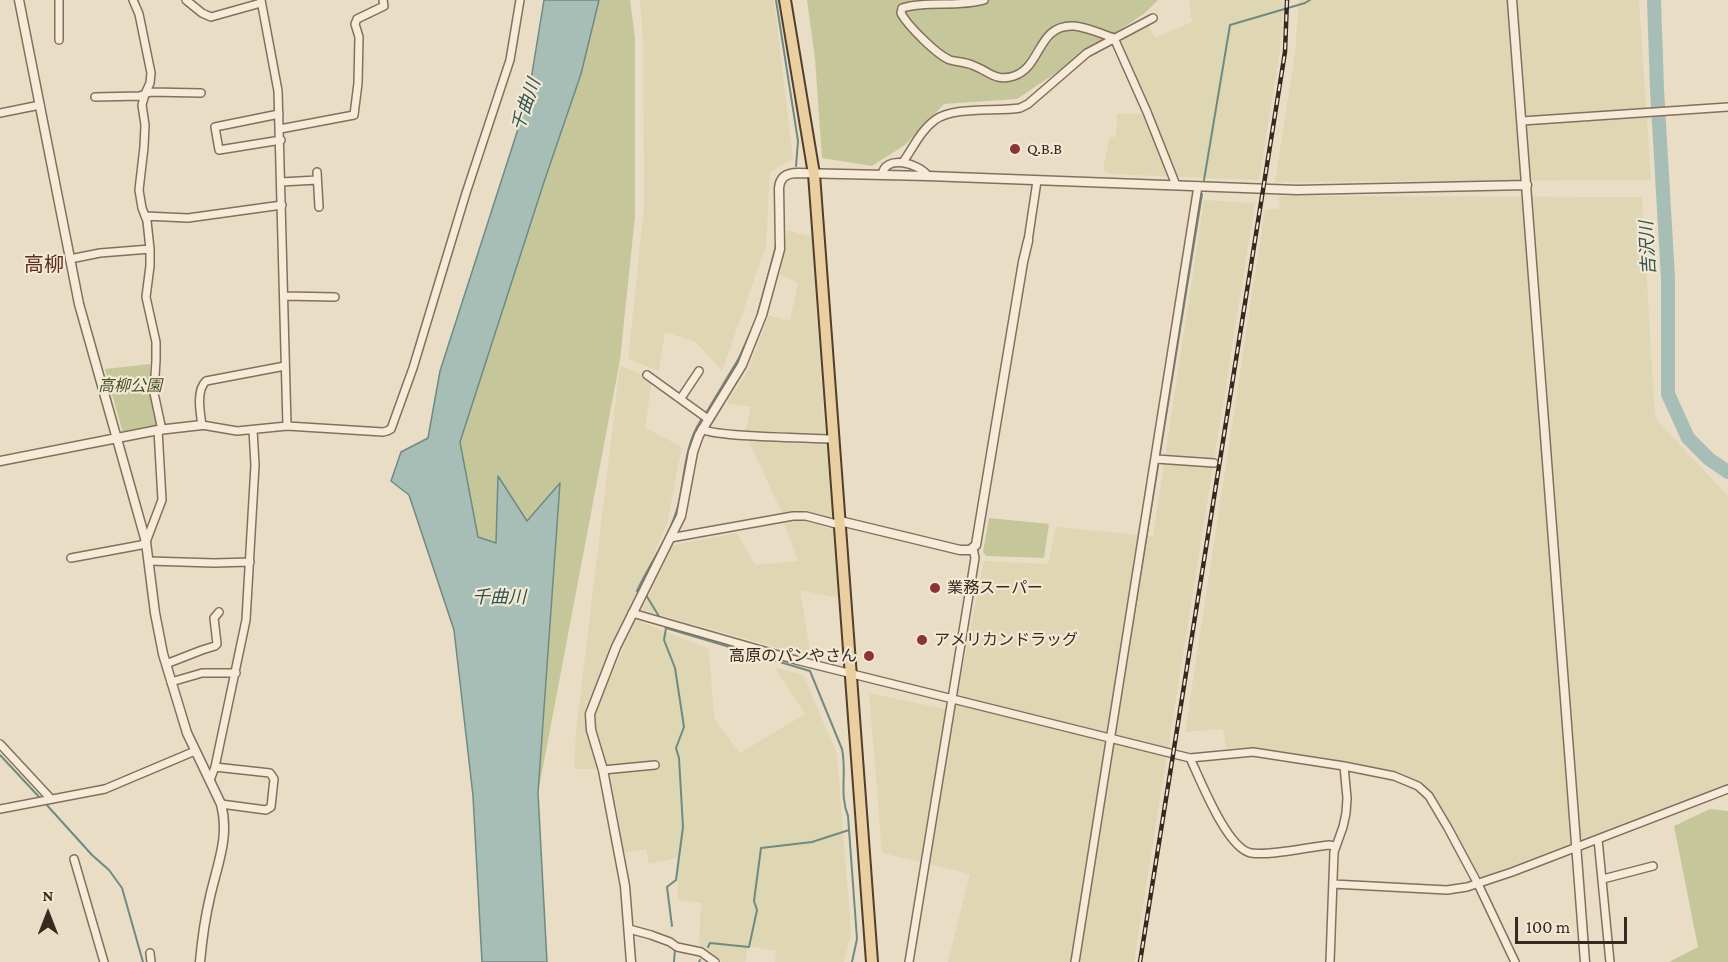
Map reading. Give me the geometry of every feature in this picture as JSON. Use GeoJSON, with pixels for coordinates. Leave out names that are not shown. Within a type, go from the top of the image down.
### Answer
{"type":"FeatureCollection","features":[{"type":"Feature","properties":{"kind":"main road"},"geometry":{"type":"LineString","coordinates":[[785,0],[814,174],[872,962]]}},
{"type":"Feature","properties":{"kind":"street"},"geometry":{"type":"LineString","coordinates":[[19,0],[79,304],[146,542],[157,626],[165,664],[195,751],[221,804],[224,815],[225,832],[210,896],[200,962]]}},
{"type":"Feature","properties":{"kind":"street"},"geometry":{"type":"LineString","coordinates":[[59,0],[59,40]]}},
{"type":"Feature","properties":{"kind":"street"},"geometry":{"type":"LineString","coordinates":[[71,558],[141,545],[146,542],[162,500],[160,430],[154,393],[156,342],[146,297],[150,249],[139,190],[144,147],[142,105],[151,73],[139,14],[133,0]]}},
{"type":"Feature","properties":{"kind":"street"},"geometry":{"type":"LineString","coordinates":[[186,0],[202,14],[211,17],[261,2],[278,91],[287,426]]}},
{"type":"Feature","properties":{"kind":"street"},"geometry":{"type":"LineString","coordinates":[[280,129],[354,115],[358,83],[358,37],[355,24],[357,19],[384,6],[383,0]]}},
{"type":"Feature","properties":{"kind":"street"},"geometry":{"type":"LineString","coordinates":[[0,461],[160,430],[202,425],[237,431],[287,426],[387,432],[413,368],[466,193],[510,60],[519,0]]}},
{"type":"Feature","properties":{"kind":"street"},"geometry":{"type":"LineString","coordinates":[[984,0],[960,3],[929,2],[909,6],[902,9],[901,13],[928,45],[940,54],[949,60],[973,65],[994,77],[1022,73],[1030,66],[1047,36],[1068,26],[1086,28],[1114,38],[1176,185]]}},
{"type":"Feature","properties":{"kind":"street"},"geometry":{"type":"LineString","coordinates":[[1512,0],[1585,962]]}},
{"type":"Feature","properties":{"kind":"street"},"geometry":{"type":"LineString","coordinates":[[903,162],[925,129],[942,116],[1020,108],[1028,104],[1087,53],[1154,18]]}},
{"type":"Feature","properties":{"kind":"street"},"geometry":{"type":"LineString","coordinates":[[95,97],[140,96],[150,92],[201,93]]}},
{"type":"Feature","properties":{"kind":"street"},"geometry":{"type":"LineString","coordinates":[[0,113],[40,105]]}},
{"type":"Feature","properties":{"kind":"street"},"geometry":{"type":"LineString","coordinates":[[1522,121],[1728,107]]}},
{"type":"Feature","properties":{"kind":"street"},"geometry":{"type":"LineString","coordinates":[[279,114],[215,127],[219,150],[280,140]]}},
{"type":"Feature","properties":{"kind":"street"},"geometry":{"type":"LineString","coordinates":[[882,175],[886,166],[903,162],[924,171],[928,176]]}},
{"type":"Feature","properties":{"kind":"street"},"geometry":{"type":"LineString","coordinates":[[631,962],[625,886],[603,770],[591,730],[590,714],[616,647],[681,516],[693,452],[702,429],[742,365],[762,315],[780,249],[778,188],[780,181],[792,173],[1341,190],[1527,185]]}},
{"type":"Feature","properties":{"kind":"street"},"geometry":{"type":"LineString","coordinates":[[280,182],[317,176],[319,207]]}},
{"type":"Feature","properties":{"kind":"street"},"geometry":{"type":"LineString","coordinates":[[909,962],[975,558],[973,548],[977,541],[1037,181]]}},
{"type":"Feature","properties":{"kind":"street"},"geometry":{"type":"LineString","coordinates":[[1075,962],[1110,738],[1158,459],[1198,186]]}},
{"type":"Feature","properties":{"kind":"street"},"geometry":{"type":"LineString","coordinates":[[145,216],[188,219],[282,205]]}},
{"type":"Feature","properties":{"kind":"street"},"geometry":{"type":"LineString","coordinates":[[69,259],[100,253],[150,249]]}},
{"type":"Feature","properties":{"kind":"street"},"geometry":{"type":"LineString","coordinates":[[284,296],[334,297]]}},
{"type":"Feature","properties":{"kind":"street"},"geometry":{"type":"LineString","coordinates":[[202,425],[201,385],[206,381],[285,366]]}},
{"type":"Feature","properties":{"kind":"street"},"geometry":{"type":"LineString","coordinates":[[681,399],[699,370]]}},
{"type":"Feature","properties":{"kind":"street"},"geometry":{"type":"LineString","coordinates":[[647,375],[708,419]]}},
{"type":"Feature","properties":{"kind":"street"},"geometry":{"type":"LineString","coordinates":[[702,429],[706,432],[833,439]]}},
{"type":"Feature","properties":{"kind":"street"},"geometry":{"type":"LineString","coordinates":[[210,780],[215,767],[246,620],[255,465],[253,430]]}},
{"type":"Feature","properties":{"kind":"street"},"geometry":{"type":"LineString","coordinates":[[1158,459],[1214,463]]}},
{"type":"Feature","properties":{"kind":"street"},"geometry":{"type":"LineString","coordinates":[[670,538],[793,516],[806,516],[960,550],[973,548]]}},
{"type":"Feature","properties":{"kind":"street"},"geometry":{"type":"LineString","coordinates":[[149,561],[250,562]]}},
{"type":"Feature","properties":{"kind":"street"},"geometry":{"type":"LineString","coordinates":[[165,664],[215,646],[217,644],[214,618],[219,612]]}},
{"type":"Feature","properties":{"kind":"street"},"geometry":{"type":"LineString","coordinates":[[632,613],[796,660],[1190,758],[1253,752],[1344,766],[1402,779],[1424,791],[1439,813],[1478,884],[1515,962]]}},
{"type":"Feature","properties":{"kind":"street"},"geometry":{"type":"LineString","coordinates":[[171,682],[202,672],[236,673]]}},
{"type":"Feature","properties":{"kind":"street"},"geometry":{"type":"LineString","coordinates":[[0,744],[46,800]]}},
{"type":"Feature","properties":{"kind":"street"},"geometry":{"type":"LineString","coordinates":[[0,809],[105,789],[195,751]]}},
{"type":"Feature","properties":{"kind":"street"},"geometry":{"type":"LineString","coordinates":[[1190,758],[1219,819],[1243,850],[1249,853],[1264,853],[1335,846]]}},
{"type":"Feature","properties":{"kind":"street"},"geometry":{"type":"LineString","coordinates":[[603,770],[655,765]]}},
{"type":"Feature","properties":{"kind":"street"},"geometry":{"type":"LineString","coordinates":[[1330,962],[1335,846],[1344,827],[1346,813],[1344,766]]}},
{"type":"Feature","properties":{"kind":"street"},"geometry":{"type":"LineString","coordinates":[[215,767],[270,773],[274,779],[271,807],[266,810],[221,804]]}},
{"type":"Feature","properties":{"kind":"street"},"geometry":{"type":"LineString","coordinates":[[1333,884],[1448,890],[1478,884],[1728,789]]}},
{"type":"Feature","properties":{"kind":"street"},"geometry":{"type":"LineString","coordinates":[[1598,839],[1610,962]]}},
{"type":"Feature","properties":{"kind":"street"},"geometry":{"type":"LineString","coordinates":[[74,860],[104,962]]}},
{"type":"Feature","properties":{"kind":"street"},"geometry":{"type":"LineString","coordinates":[[1603,879],[1653,866]]}},
{"type":"Feature","properties":{"kind":"street"},"geometry":{"type":"LineString","coordinates":[[628,929],[677,947],[701,952],[716,962]]}},
{"type":"Feature","properties":{"kind":"street"},"geometry":{"type":"LineString","coordinates":[[150,953],[151,962]]}},
{"type":"Feature","properties":{"kind":"shaded area"},"geometry":{"type":"Polygon","coordinates":[[[640,0],[774,0],[793,159],[770,172],[766,246],[722,371],[696,342],[665,332],[659,371],[628,359],[644,208],[643,42],[640,0]]]}},
{"type":"Feature","properties":{"kind":"shaded area"},"geometry":{"type":"Polygon","coordinates":[[[1189,0],[1282,0],[1280,50],[1259,180],[1109,174],[1103,169],[1110,137],[1116,137],[1117,114],[1152,114],[1119,39],[1147,23],[1155,38],[1192,22],[1189,0]]]}},
{"type":"Feature","properties":{"kind":"shaded area"},"geometry":{"type":"Polygon","coordinates":[[[1299,0],[1639,0],[1651,180],[1275,182],[1295,53],[1299,0]]]}},
{"type":"Feature","properties":{"kind":"shaded area"},"geometry":{"type":"Polygon","coordinates":[[[1279,196],[1642,197],[1655,418],[1728,496],[1728,783],[1481,878],[1423,782],[1336,761],[1254,747],[1226,748],[1223,729],[1185,732],[1265,210],[1280,209],[1279,196]]]}},
{"type":"Feature","properties":{"kind":"shaded area"},"geometry":{"type":"Polygon","coordinates":[[[1204,200],[1255,203],[1134,962],[948,962],[970,874],[882,853],[869,693],[954,711],[984,561],[1048,564],[1056,527],[1153,536],[1204,200]]]}},
{"type":"Feature","properties":{"kind":"shaded area"},"geometry":{"type":"Polygon","coordinates":[[[787,230],[812,237],[825,434],[746,430],[751,407],[727,403],[748,370],[769,315],[790,321],[798,283],[780,275],[787,230]]]}},
{"type":"Feature","properties":{"kind":"shaded area"},"geometry":{"type":"Polygon","coordinates":[[[620,366],[652,380],[645,428],[682,447],[667,524],[593,693],[587,714],[587,729],[598,769],[574,769],[576,731],[620,366]]]}},
{"type":"Feature","properties":{"kind":"shaded area"},"geometry":{"type":"Polygon","coordinates":[[[749,441],[827,445],[834,520],[804,510],[782,513],[749,441]]]}},
{"type":"Feature","properties":{"kind":"shaded area"},"geometry":{"type":"Polygon","coordinates":[[[802,520],[834,530],[838,598],[800,590],[811,657],[642,610],[673,545],[737,533],[755,565],[798,561],[784,523],[802,520]]]}},
{"type":"Feature","properties":{"kind":"shaded area"},"geometry":{"type":"Polygon","coordinates":[[[636,620],[709,649],[714,718],[740,753],[805,714],[774,667],[803,675],[837,754],[851,933],[844,962],[775,962],[776,951],[748,946],[745,962],[722,962],[699,945],[701,903],[678,900],[677,858],[649,864],[646,849],[624,853],[612,784],[593,717],[636,620]]]}},
{"type":"Feature","properties":{"kind":"green space"},"geometry":{"type":"Polygon","coordinates":[[[599,0],[630,0],[635,38],[635,216],[620,360],[538,793],[560,484],[527,522],[499,477],[496,543],[478,537],[460,442],[581,74],[599,0]]]}},
{"type":"Feature","properties":{"kind":"green space"},"geometry":{"type":"Polygon","coordinates":[[[807,0],[1158,0],[1145,13],[1017,99],[944,104],[905,145],[872,166],[822,158],[815,59],[807,0]]]}},
{"type":"Feature","properties":{"kind":"green space","name":"高柳公園"},"geometry":{"type":"Polygon","coordinates":[[[150,364],[150,393],[157,426],[123,433],[105,369],[150,364]]]}},
{"type":"Feature","properties":{"kind":"green space"},"geometry":{"type":"Polygon","coordinates":[[[989,518],[1049,524],[1044,558],[986,556],[983,552],[989,518]]]}},
{"type":"Feature","properties":{"kind":"green space"},"geometry":{"type":"Polygon","coordinates":[[[1710,809],[1728,811],[1728,962],[1669,962],[1698,947],[1674,826],[1710,809]]]}},
{"type":"Feature","properties":{"kind":"water","name":"千曲川"},"geometry":{"type":"Polygon","coordinates":[[[544,0],[599,0],[581,74],[460,442],[478,537],[496,543],[498,476],[527,521],[560,483],[538,793],[547,962],[482,962],[473,796],[454,630],[409,495],[391,481],[401,452],[428,438],[440,371],[528,98],[544,0]]]}},
{"type":"Feature","properties":{"kind":"waterway"},"geometry":{"type":"LineString","coordinates":[[776,0],[798,141],[796,166]]}},
{"type":"Feature","properties":{"kind":"waterway"},"geometry":{"type":"LineString","coordinates":[[1204,180],[1230,25],[1310,0]]}},
{"type":"Feature","properties":{"kind":"waterway","name":"吉沢川"},"geometry":{"type":"LineString","coordinates":[[1654,0],[1668,278],[1668,394],[1688,438],[1709,459],[1728,472]]}},
{"type":"Feature","properties":{"kind":"waterway"},"geometry":{"type":"LineString","coordinates":[[1110,761],[1202,194]]}},
{"type":"Feature","properties":{"kind":"waterway"},"geometry":{"type":"LineString","coordinates":[[706,413],[739,358],[756,320],[776,246]]}},
{"type":"Feature","properties":{"kind":"waterway"},"geometry":{"type":"LineString","coordinates":[[639,592],[637,591],[665,539],[678,506],[688,451],[701,420]]}},
{"type":"Feature","properties":{"kind":"waterway"},"geometry":{"type":"LineString","coordinates":[[646,595],[660,618]]}},
{"type":"Feature","properties":{"kind":"waterway"},"geometry":{"type":"LineString","coordinates":[[664,625],[666,628],[810,671],[842,749],[844,799],[848,816],[857,939],[852,962]]}},
{"type":"Feature","properties":{"kind":"waterway"},"geometry":{"type":"LineString","coordinates":[[666,628],[664,640],[675,668],[684,727],[676,748],[679,758],[683,827],[676,880],[667,887],[672,926]]}},
{"type":"Feature","properties":{"kind":"waterway"},"geometry":{"type":"LineString","coordinates":[[0,755],[41,799]]}},
{"type":"Feature","properties":{"kind":"waterway"},"geometry":{"type":"LineString","coordinates":[[45,803],[92,855],[109,870],[122,888],[143,962]]}},
{"type":"Feature","properties":{"kind":"waterway"},"geometry":{"type":"LineString","coordinates":[[708,947],[710,943],[749,947],[757,910],[754,901],[761,848],[812,842],[849,830]]}},
{"type":"Feature","properties":{"kind":"waterway"},"geometry":{"type":"LineString","coordinates":[[1088,903],[1097,846]]}},
{"type":"Feature","properties":{"kind":"waterway"},"geometry":{"type":"LineString","coordinates":[[674,962],[675,949]]}},
{"type":"Feature","properties":{"kind":"railway"},"geometry":{"type":"LineString","coordinates":[[1140,962],[1285,52],[1287,0]]}},
{"type":"Feature","properties":{"kind":"place","name":"Q.B.B"},"geometry":{"type":"Point","coordinates":[1015,149]}},
{"type":"Feature","properties":{"kind":"place","name":"業務スーパー"},"geometry":{"type":"Point","coordinates":[935,588]}},
{"type":"Feature","properties":{"kind":"place","name":"アメリカンドラッグ"},"geometry":{"type":"Point","coordinates":[922,640]}},
{"type":"Feature","properties":{"kind":"place","name":"高原のパンやさん"},"geometry":{"type":"Point","coordinates":[869,656]}},
{"type":"Feature","properties":{"kind":"district","name":"高柳"},"geometry":{"type":"Point","coordinates":[44,265]}}]}
